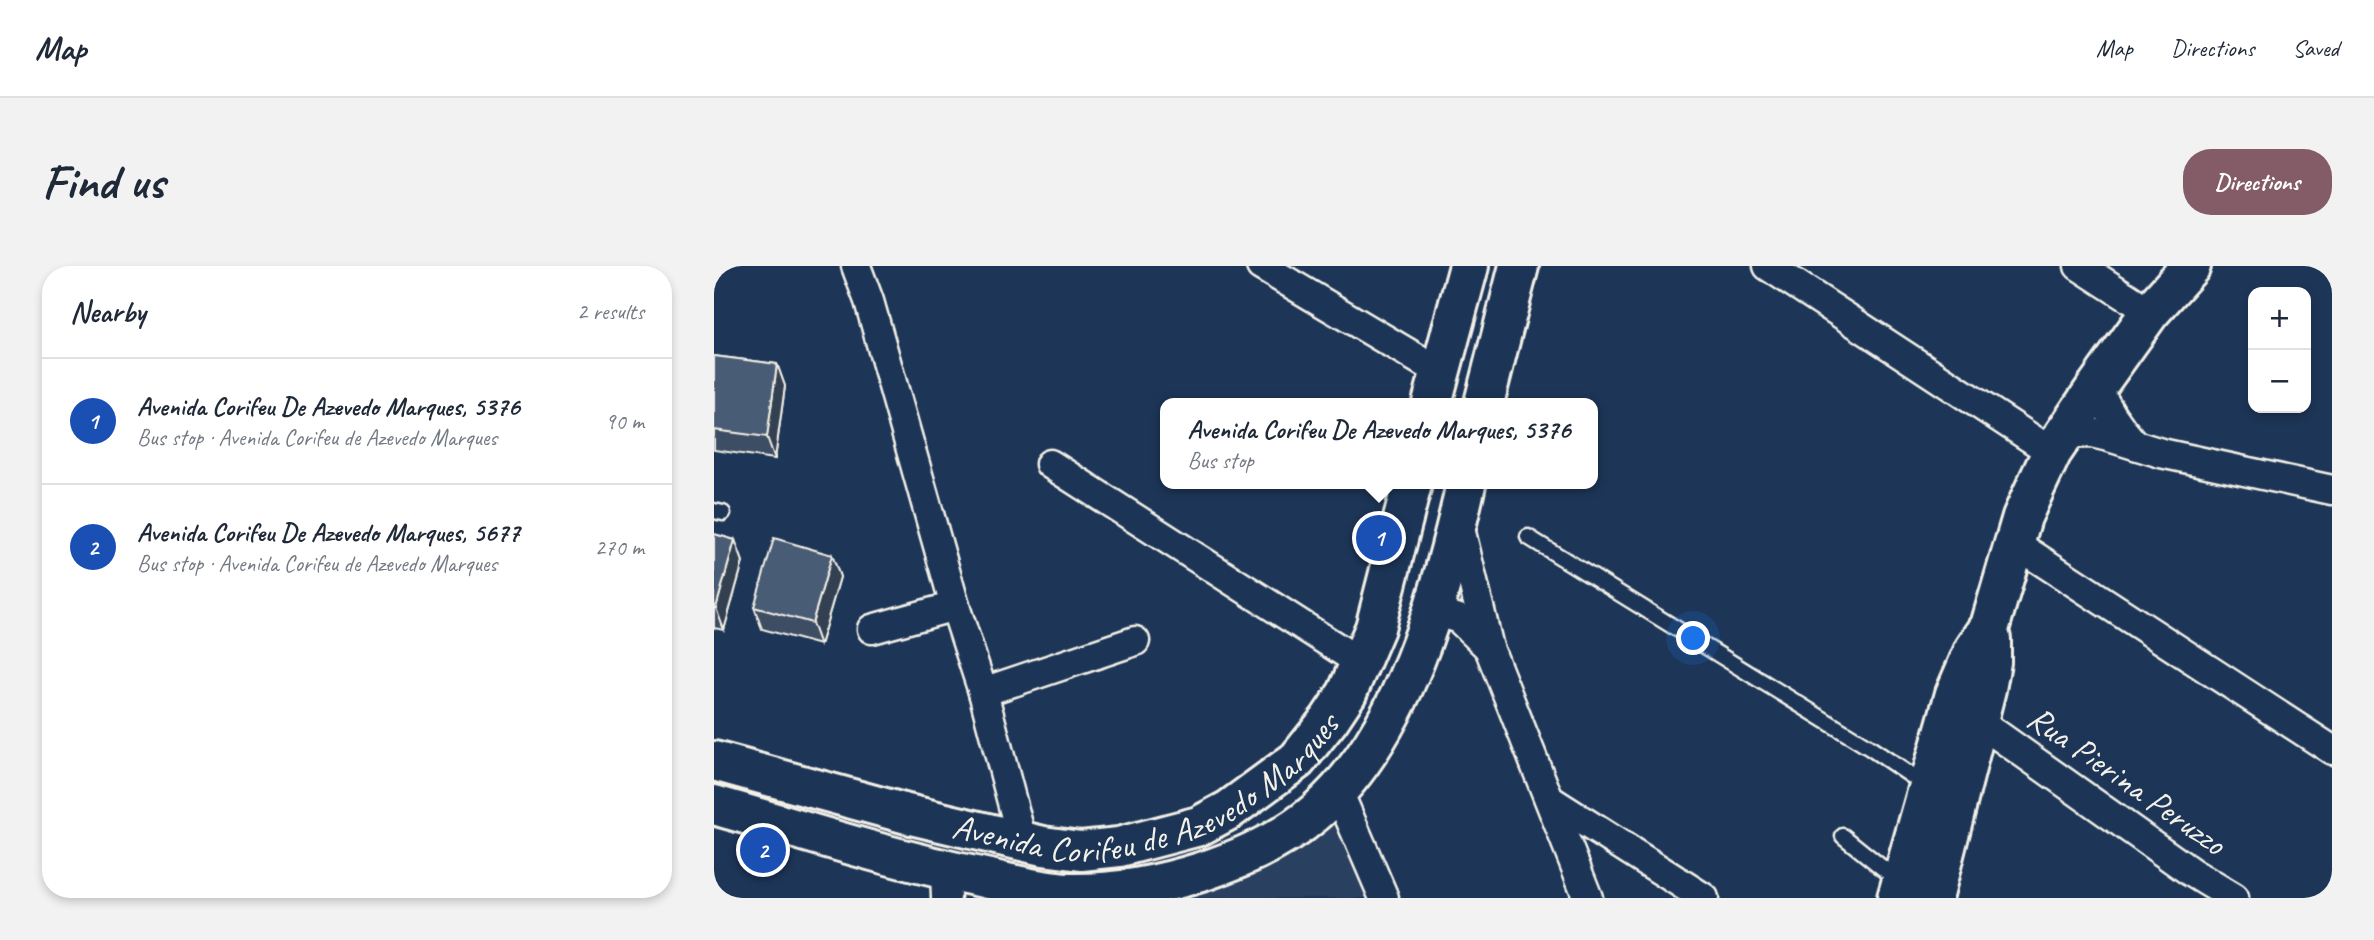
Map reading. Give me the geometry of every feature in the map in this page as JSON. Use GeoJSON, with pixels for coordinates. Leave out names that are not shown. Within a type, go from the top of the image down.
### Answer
{"type":"FeatureCollection","features":[{"type":"Feature","properties":{"kind":"main road"},"geometry":{"type":"LineString","coordinates":[[1436,388],[1469,266]]}},
{"type":"Feature","properties":{"kind":"main road"},"geometry":{"type":"LineString","coordinates":[[1485,398],[1518,266]]}},
{"type":"Feature","properties":{"kind":"main road"},"geometry":{"type":"LineString","coordinates":[[1910,893],[1929,788],[1955,694],[1974,650],[1990,626],[2022,517],[2058,443],[2150,312],[2191,266]]}},
{"type":"Feature","properties":{"kind":"main road","name":"Avenida Corifeu de Azevedo Marques"},"geometry":{"type":"LineString","coordinates":[[714,761],[907,814],[1043,846],[1081,851],[1119,847],[1199,825],[1229,810],[1297,760],[1347,693],[1375,628],[1411,489]]}},
{"type":"Feature","properties":{"kind":"main road","name":"Avenida Corifeu de Azevedo Marques"},"geometry":{"type":"LineString","coordinates":[[714,805],[946,884],[1067,893],[1120,891],[1166,883],[1251,853],[1315,813],[1338,791],[1391,713],[1411,670],[1432,610],[1462,502]]}},
{"type":"Feature","properties":{"kind":"main road"},"geometry":{"type":"LineString","coordinates":[[1910,893],[1978,721],[1991,662],[1990,626]]}},
{"type":"Feature","properties":{"kind":"street"},"geometry":{"type":"LineString","coordinates":[[856,266],[902,412],[955,606],[983,692],[1022,840]]}},
{"type":"Feature","properties":{"kind":"street"},"geometry":{"type":"LineString","coordinates":[[1261,266],[1436,388]]}},
{"type":"Feature","properties":{"kind":"street"},"geometry":{"type":"LineString","coordinates":[[1768,266],[2058,443],[2092,433],[2109,436],[2137,447],[2332,490]]}},
{"type":"Feature","properties":{"kind":"street"},"geometry":{"type":"LineString","coordinates":[[2079,266],[2150,312]]}},
{"type":"Feature","properties":{"kind":"street"},"geometry":{"type":"LineString","coordinates":[[2097,386],[2104,405],[2117,425],[2137,447]]}},
{"type":"Feature","properties":{"kind":"street"},"geometry":{"type":"LineString","coordinates":[[1050,464],[1361,663]]}},
{"type":"Feature","properties":{"kind":"street"},"geometry":{"type":"LineString","coordinates":[[1462,502],[1489,648],[1588,898]]}},
{"type":"Feature","properties":{"kind":"street"},"geometry":{"type":"LineString","coordinates":[[2014,543],[2332,750]]}},
{"type":"Feature","properties":{"kind":"street"},"geometry":{"type":"LineString","coordinates":[[873,629],[955,606]]}},
{"type":"Feature","properties":{"kind":"street"},"geometry":{"type":"LineString","coordinates":[[1432,610],[1458,620],[1489,648]]}},
{"type":"Feature","properties":{"kind":"street"},"geometry":{"type":"LineString","coordinates":[[983,692],[1135,641]]}},
{"type":"Feature","properties":{"kind":"street","name":"Rua Pierina Peruzzo"},"geometry":{"type":"LineString","coordinates":[[1978,721],[2191,872],[2234,898]]}},
{"type":"Feature","properties":{"kind":"street"},"geometry":{"type":"LineString","coordinates":[[1338,791],[1384,898]]}},
{"type":"Feature","properties":{"kind":"street"},"geometry":{"type":"LineString","coordinates":[[1550,800],[1704,898]]}},
{"type":"Feature","properties":{"kind":"lane"},"geometry":{"type":"LineString","coordinates":[[1528,537],[1870,748],[1929,788]]}},
{"type":"Feature","properties":{"kind":"lane"},"geometry":{"type":"LineString","coordinates":[[1843,836],[1910,893]]}},
{"type":"Feature","properties":{"kind":"shaded area"},"geometry":{"type":"Polygon","coordinates":[[[1334,815],[1366,898],[1179,898],[1334,815]]]}},
{"type":"Feature","properties":{"kind":"building"},"geometry":{"type":"Polygon","coordinates":[[[714,356],[777,364],[767,437],[714,430],[714,356]]]}},
{"type":"Feature","properties":{"kind":"building"},"geometry":{"type":"Polygon","coordinates":[[[714,534],[735,540],[716,608],[714,608],[714,534]]]}},
{"type":"Feature","properties":{"kind":"building"},"geometry":{"type":"Polygon","coordinates":[[[774,538],[832,555],[812,623],[754,607],[774,538]]]}},
{"type":"Feature","properties":{"kind":"place","name":"Avenida Corifeu De Azevedo Marques, 5376"},"geometry":{"type":"Point","coordinates":[1379,538]}},
{"type":"Feature","properties":{"kind":"place","name":"Avenida Corifeu De Azevedo Marques, 5677"},"geometry":{"type":"Point","coordinates":[763,850]}}]}
